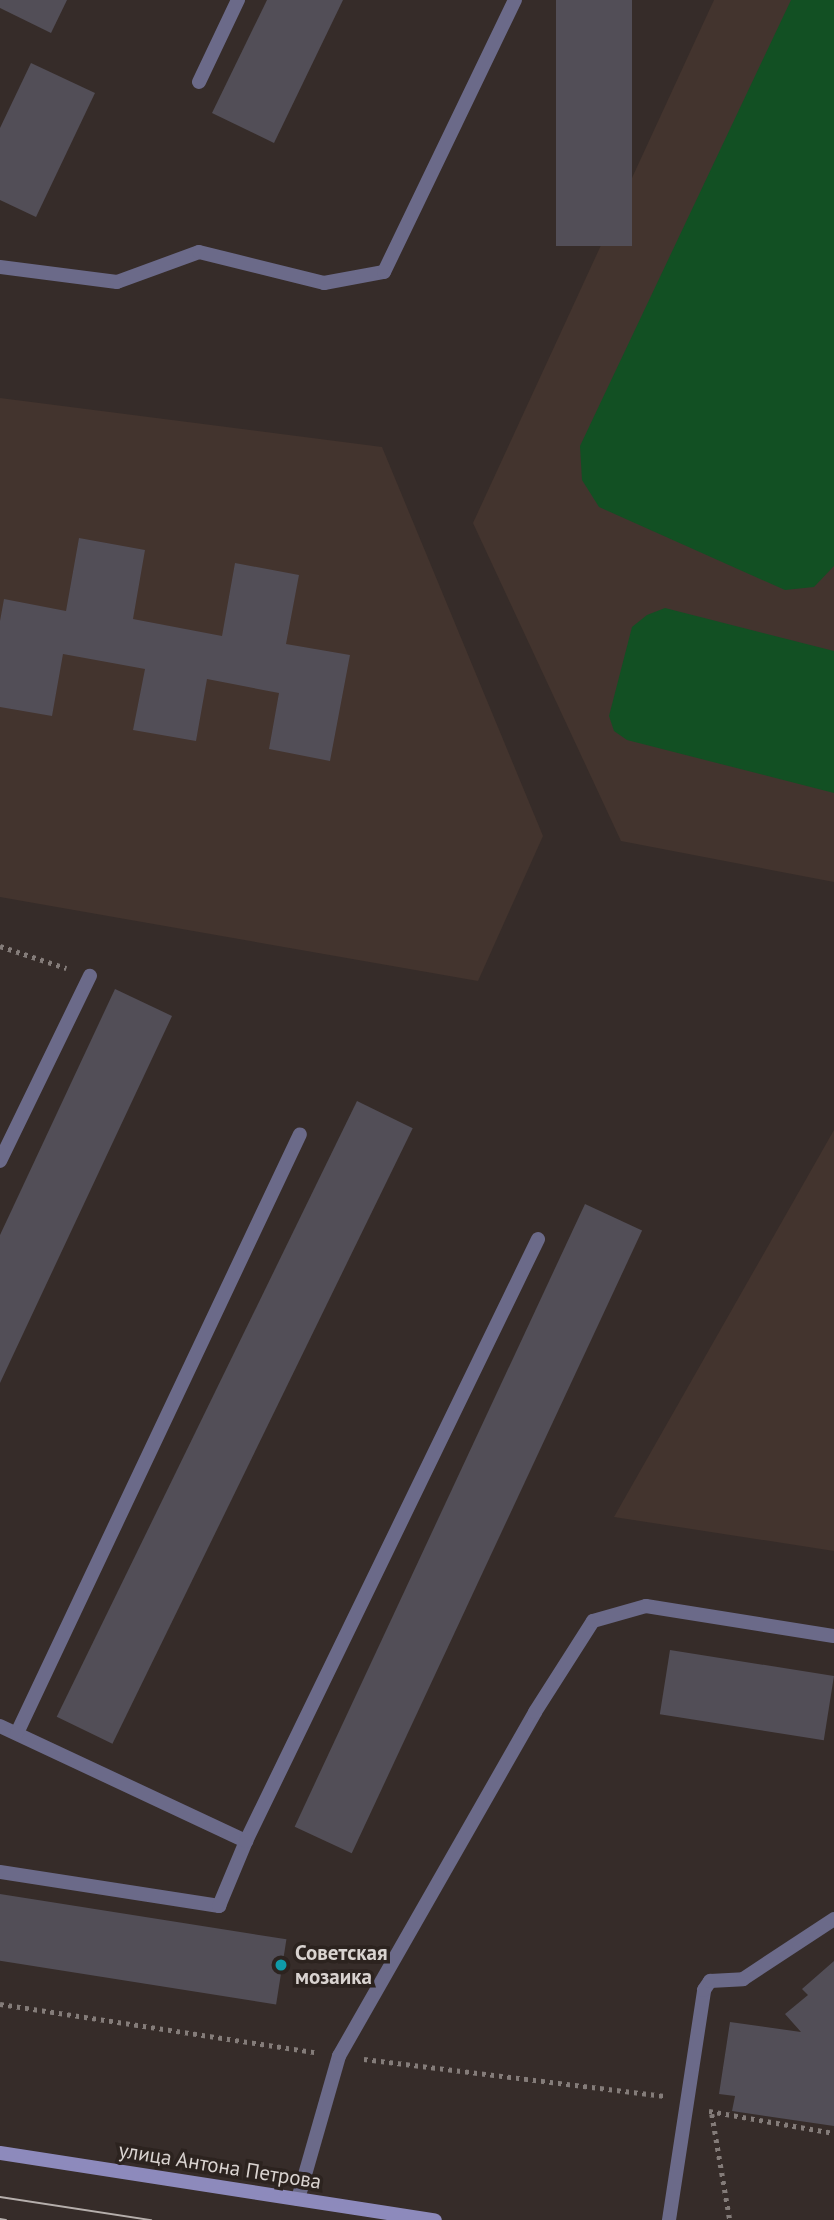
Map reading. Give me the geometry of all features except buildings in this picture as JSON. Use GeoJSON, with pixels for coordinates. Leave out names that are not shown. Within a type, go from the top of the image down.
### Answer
{"type":"FeatureCollection","features":[{"type":"Feature","properties":{"kind":"main road","name":"улица Антона Петрова"},"geometry":{"type":"LineString","coordinates":[[0,2153],[435,2220]]}},
{"type":"Feature","properties":{"kind":"lane"},"geometry":{"type":"LineString","coordinates":[[200,82],[238,0]]}},
{"type":"Feature","properties":{"kind":"lane"},"geometry":{"type":"LineString","coordinates":[[0,267],[117,282],[199,252],[324,283],[384,272],[515,0]]}},
{"type":"Feature","properties":{"kind":"lane"},"geometry":{"type":"LineString","coordinates":[[0,1161],[90,976]]}},
{"type":"Feature","properties":{"kind":"lane"},"geometry":{"type":"LineString","coordinates":[[17,1733],[300,1134]]}},
{"type":"Feature","properties":{"kind":"lane"},"geometry":{"type":"LineString","coordinates":[[0,1872],[219,1906],[246,1841],[538,1239]]}},
{"type":"Feature","properties":{"kind":"lane"},"geometry":{"type":"LineString","coordinates":[[298,2199],[338,2056],[536,1712],[593,1620],[646,1606],[834,1636]]}},
{"type":"Feature","properties":{"kind":"lane"},"geometry":{"type":"LineString","coordinates":[[0,1726],[246,1841]]}},
{"type":"Feature","properties":{"kind":"lane"},"geometry":{"type":"LineString","coordinates":[[669,2220],[704,1990],[710,1981],[743,1979],[834,1919]]}},
{"type":"Feature","properties":{"kind":"path"},"geometry":{"type":"LineString","coordinates":[[0,946],[90,976]]}},
{"type":"Feature","properties":{"kind":"path"},"geometry":{"type":"LineString","coordinates":[[686,2099],[712,2113],[834,2133]]}},
{"type":"Feature","properties":{"kind":"path"},"geometry":{"type":"LineString","coordinates":[[712,2113],[730,2220]]}},
{"type":"Feature","properties":{"kind":"shaded area"},"geometry":{"type":"Polygon","coordinates":[[[714,0],[834,0],[834,882],[621,841],[473,523],[714,0]]]}},
{"type":"Feature","properties":{"kind":"shaded area"},"geometry":{"type":"Polygon","coordinates":[[[0,398],[382,447],[543,836],[478,981],[0,897],[0,398]]]}},
{"type":"Feature","properties":{"kind":"shaded area"},"geometry":{"type":"Polygon","coordinates":[[[834,1130],[834,1551],[614,1517],[834,1130]]]}},
{"type":"Feature","properties":{"kind":"green space"},"geometry":{"type":"Polygon","coordinates":[[[791,0],[834,0],[834,566],[814,587],[785,590],[599,507],[582,480],[580,446],[791,0]]]}},
{"type":"Feature","properties":{"kind":"green space"},"geometry":{"type":"Polygon","coordinates":[[[665,608],[834,651],[834,793],[627,740],[614,731],[609,716],[632,627],[647,615],[665,608]]]}},
{"type":"Feature","properties":{"kind":"tram line"},"geometry":{"type":"LineString","coordinates":[[0,2197],[151,2220]]}},
{"type":"Feature","properties":{"kind":"tram line"},"geometry":{"type":"LineString","coordinates":[[0,2219],[6,2220]]}},
{"type":"Feature","properties":{"kind":"place","name":"Советская мозаика"},"geometry":{"type":"Point","coordinates":[281,1965]}}]}
